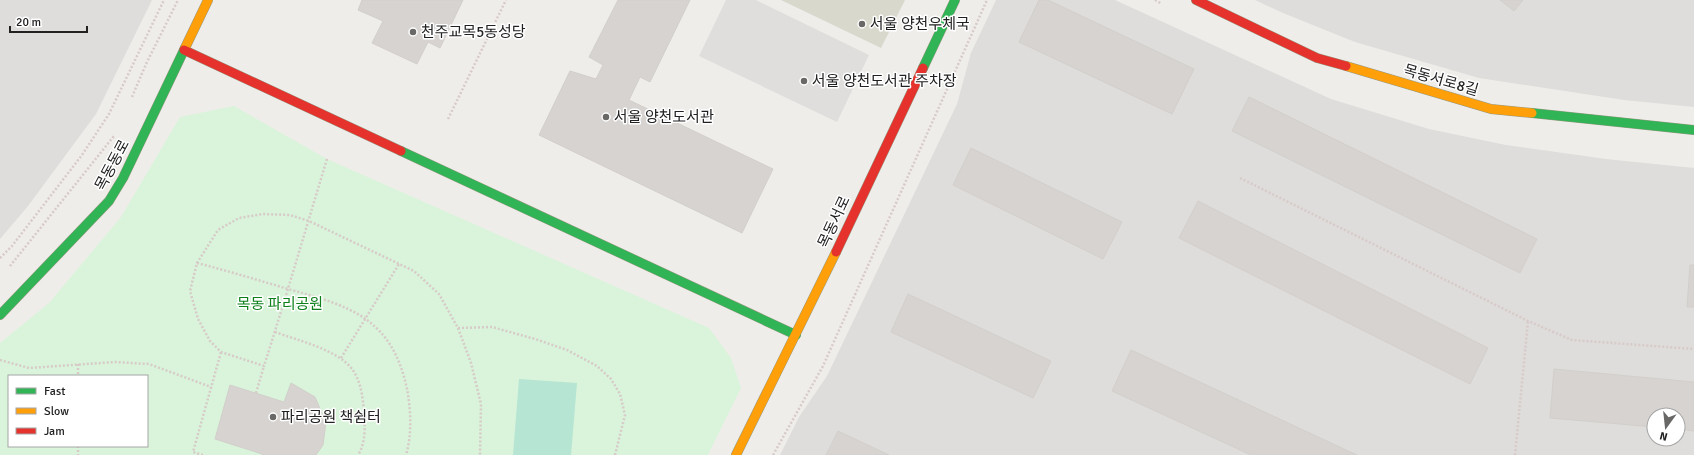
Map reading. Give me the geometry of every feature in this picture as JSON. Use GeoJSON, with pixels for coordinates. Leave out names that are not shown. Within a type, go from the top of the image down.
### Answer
{"type":"FeatureCollection","features":[{"type":"Feature","properties":{"kind":"street","name":"목동동로"},"geometry":{"type":"LineString","coordinates":[[0,315],[109,201],[123,178],[208,0]]}},
{"type":"Feature","properties":{"kind":"street","name":"목동서로"},"geometry":{"type":"LineString","coordinates":[[736,455],[796,335],[955,0]]}},
{"type":"Feature","properties":{"kind":"street","name":"목동서로8길"},"geometry":{"type":"LineString","coordinates":[[1196,0],[1317,58],[1491,109],[1694,130]]}},
{"type":"Feature","properties":{"kind":"street"},"geometry":{"type":"LineString","coordinates":[[184,50],[796,335]]}},
{"type":"Feature","properties":{"kind":"path"},"geometry":{"type":"LineString","coordinates":[[0,258],[12,246],[82,155],[109,114],[164,0]]}},
{"type":"Feature","properties":{"kind":"path"},"geometry":{"type":"LineString","coordinates":[[130,104],[146,64],[178,0]]}},
{"type":"Feature","properties":{"kind":"path"},"geometry":{"type":"LineString","coordinates":[[448,118],[506,0]]}},
{"type":"Feature","properties":{"kind":"path"},"geometry":{"type":"LineString","coordinates":[[773,455],[823,366],[986,0]]}},
{"type":"Feature","properties":{"kind":"path"},"geometry":{"type":"LineString","coordinates":[[1154,0],[1162,4]]}},
{"type":"Feature","properties":{"kind":"path"},"geometry":{"type":"LineString","coordinates":[[10,267],[118,131]]}},
{"type":"Feature","properties":{"kind":"path"},"geometry":{"type":"LineString","coordinates":[[256,393],[289,289],[327,159]]}},
{"type":"Feature","properties":{"kind":"path"},"geometry":{"type":"LineString","coordinates":[[1240,178],[1528,321],[1572,340],[1694,349]]}},
{"type":"Feature","properties":{"kind":"path"},"geometry":{"type":"LineString","coordinates":[[264,366],[221,352],[210,341],[198,319],[190,291],[198,262],[218,230],[239,218],[263,214],[290,215],[309,221],[414,271],[439,294],[458,328],[471,363],[482,404],[480,455]]}},
{"type":"Feature","properties":{"kind":"path"},"geometry":{"type":"LineString","coordinates":[[198,262],[324,298],[349,308],[366,318],[382,332],[391,346],[405,380],[408,395],[410,421],[409,445],[406,455]]}},
{"type":"Feature","properties":{"kind":"path"},"geometry":{"type":"LineString","coordinates":[[340,358],[400,264]]}},
{"type":"Feature","properties":{"kind":"path"},"geometry":{"type":"LineString","coordinates":[[1514,455],[1528,321]]}},
{"type":"Feature","properties":{"kind":"path"},"geometry":{"type":"LineString","coordinates":[[458,328],[492,327],[507,331],[566,350],[597,366],[611,379],[620,394],[625,415],[615,455]]}},
{"type":"Feature","properties":{"kind":"path"},"geometry":{"type":"LineString","coordinates":[[275,332],[340,358],[352,369],[361,388],[366,430],[358,455]]}},
{"type":"Feature","properties":{"kind":"path"},"geometry":{"type":"LineString","coordinates":[[203,455],[193,452],[221,352]]}},
{"type":"Feature","properties":{"kind":"path"},"geometry":{"type":"LineString","coordinates":[[0,360],[29,368],[115,362],[149,364],[211,387]]}},
{"type":"Feature","properties":{"kind":"path"},"geometry":{"type":"LineString","coordinates":[[78,364],[78,375]]}},
{"type":"Feature","properties":{"kind":"shaded area"},"geometry":{"type":"Polygon","coordinates":[[[0,0],[152,0],[96,114],[28,206],[0,239],[0,0]]]}},
{"type":"Feature","properties":{"kind":"shaded area","name":"서울 양천도서관 주차장"},"geometry":{"type":"Polygon","coordinates":[[[726,0],[756,0],[869,55],[837,122],[699,56],[726,0]]]}},
{"type":"Feature","properties":{"kind":"shaded area","name":"서울 양천우체국"},"geometry":{"type":"Polygon","coordinates":[[[781,0],[905,0],[881,48],[781,0]]]}},
{"type":"Feature","properties":{"kind":"shaded area"},"geometry":{"type":"Polygon","coordinates":[[[996,0],[1115,0],[1331,99],[1429,129],[1506,145],[1606,159],[1694,168],[1694,455],[780,455],[799,417],[827,376],[957,104],[971,53],[996,0]]]}},
{"type":"Feature","properties":{"kind":"shaded area"},"geometry":{"type":"Polygon","coordinates":[[[1255,0],[1694,0],[1694,107],[1624,100],[1479,78],[1355,42],[1255,0]]]}},
{"type":"Feature","properties":{"kind":"green space","name":"목동 파리공원"},"geometry":{"type":"Polygon","coordinates":[[[234,106],[327,159],[709,328],[731,358],[741,388],[708,455],[0,455],[0,343],[49,303],[121,217],[180,117],[234,106]]]}},
{"type":"Feature","properties":{"kind":"green space"},"geometry":{"type":"Polygon","coordinates":[[[519,379],[577,383],[571,455],[513,455],[519,379]]]}},
{"type":"Feature","properties":{"kind":"building","name":"천주교목5동성당"},"geometry":{"type":"Polygon","coordinates":[[[362,0],[463,0],[440,48],[428,42],[417,64],[372,43],[383,21],[358,10],[362,0]]]}},
{"type":"Feature","properties":{"kind":"building","name":"서울 양천도서관"},"geometry":{"type":"Polygon","coordinates":[[[618,0],[690,0],[650,82],[640,77],[629,100],[773,169],[742,233],[539,135],[570,71],[596,79],[603,65],[589,57],[618,0]]]}},
{"type":"Feature","properties":{"kind":"building"},"geometry":{"type":"Polygon","coordinates":[[[1039,0],[1048,0],[1194,69],[1172,114],[1019,42],[1039,0]]]}},
{"type":"Feature","properties":{"kind":"building"},"geometry":{"type":"Polygon","coordinates":[[[1500,0],[1523,0],[1514,11],[1500,0]]]}},
{"type":"Feature","properties":{"kind":"building"},"geometry":{"type":"Polygon","coordinates":[[[1249,97],[1537,239],[1520,273],[1232,131],[1249,97]]]}},
{"type":"Feature","properties":{"kind":"building"},"geometry":{"type":"Polygon","coordinates":[[[971,148],[1122,222],[1103,259],[953,185],[971,148]]]}},
{"type":"Feature","properties":{"kind":"building"},"geometry":{"type":"Polygon","coordinates":[[[1198,201],[1488,348],[1470,384],[1179,238],[1198,201]]]}},
{"type":"Feature","properties":{"kind":"building"},"geometry":{"type":"Polygon","coordinates":[[[1690,265],[1694,265],[1694,307],[1687,307],[1690,265]]]}},
{"type":"Feature","properties":{"kind":"building"},"geometry":{"type":"Polygon","coordinates":[[[908,294],[1051,361],[1033,398],[891,332],[908,294]]]}},
{"type":"Feature","properties":{"kind":"building"},"geometry":{"type":"Polygon","coordinates":[[[1131,350],[1357,455],[1251,455],[1112,391],[1131,350]]]}},
{"type":"Feature","properties":{"kind":"building"},"geometry":{"type":"Polygon","coordinates":[[[1554,369],[1694,382],[1694,431],[1686,430],[1686,407],[1646,407],[1646,426],[1550,418],[1554,369]]]}},
{"type":"Feature","properties":{"kind":"building","name":"파리공원 책쉼터"},"geometry":{"type":"Polygon","coordinates":[[[291,383],[315,397],[326,422],[323,445],[316,455],[262,455],[215,439],[230,385],[284,402],[291,383]]]}},
{"type":"Feature","properties":{"kind":"building"},"geometry":{"type":"Polygon","coordinates":[[[838,431],[889,455],[826,455],[838,431]]]}},
{"type":"Feature","properties":{"kind":"traffic: fast"},"geometry":{"type":"LineString","coordinates":[[923,68],[955,0]]}},
{"type":"Feature","properties":{"kind":"traffic: fast"},"geometry":{"type":"LineString","coordinates":[[0,315],[109,201],[123,178],[185,48]]}},
{"type":"Feature","properties":{"kind":"traffic: fast"},"geometry":{"type":"LineString","coordinates":[[1532,113],[1694,130]]}},
{"type":"Feature","properties":{"kind":"traffic: fast"},"geometry":{"type":"LineString","coordinates":[[401,151],[796,335]]}},
{"type":"Feature","properties":{"kind":"traffic: slow"},"geometry":{"type":"LineString","coordinates":[[185,48],[208,0]]}},
{"type":"Feature","properties":{"kind":"traffic: slow"},"geometry":{"type":"LineString","coordinates":[[1346,66],[1491,109],[1532,113]]}},
{"type":"Feature","properties":{"kind":"traffic: slow"},"geometry":{"type":"LineString","coordinates":[[736,455],[836,252]]}},
{"type":"Feature","properties":{"kind":"traffic: jam"},"geometry":{"type":"LineString","coordinates":[[1196,0],[1317,58],[1346,66]]}},
{"type":"Feature","properties":{"kind":"traffic: jam"},"geometry":{"type":"LineString","coordinates":[[184,50],[401,151]]}},
{"type":"Feature","properties":{"kind":"traffic: jam"},"geometry":{"type":"LineString","coordinates":[[836,252],[923,68]]}},
{"type":"Feature","properties":{"kind":"place","name":"서울 양천우체국"},"geometry":{"type":"Point","coordinates":[862,24]}},
{"type":"Feature","properties":{"kind":"place","name":"천주교목5동성당"},"geometry":{"type":"Point","coordinates":[413,32]}},
{"type":"Feature","properties":{"kind":"place","name":"서울 양천도서관 주차장"},"geometry":{"type":"Point","coordinates":[804,81]}},
{"type":"Feature","properties":{"kind":"place","name":"서울 양천도서관"},"geometry":{"type":"Point","coordinates":[606,117]}},
{"type":"Feature","properties":{"kind":"place","name":"파리공원 책쉼터"},"geometry":{"type":"Point","coordinates":[273,417]}}]}
